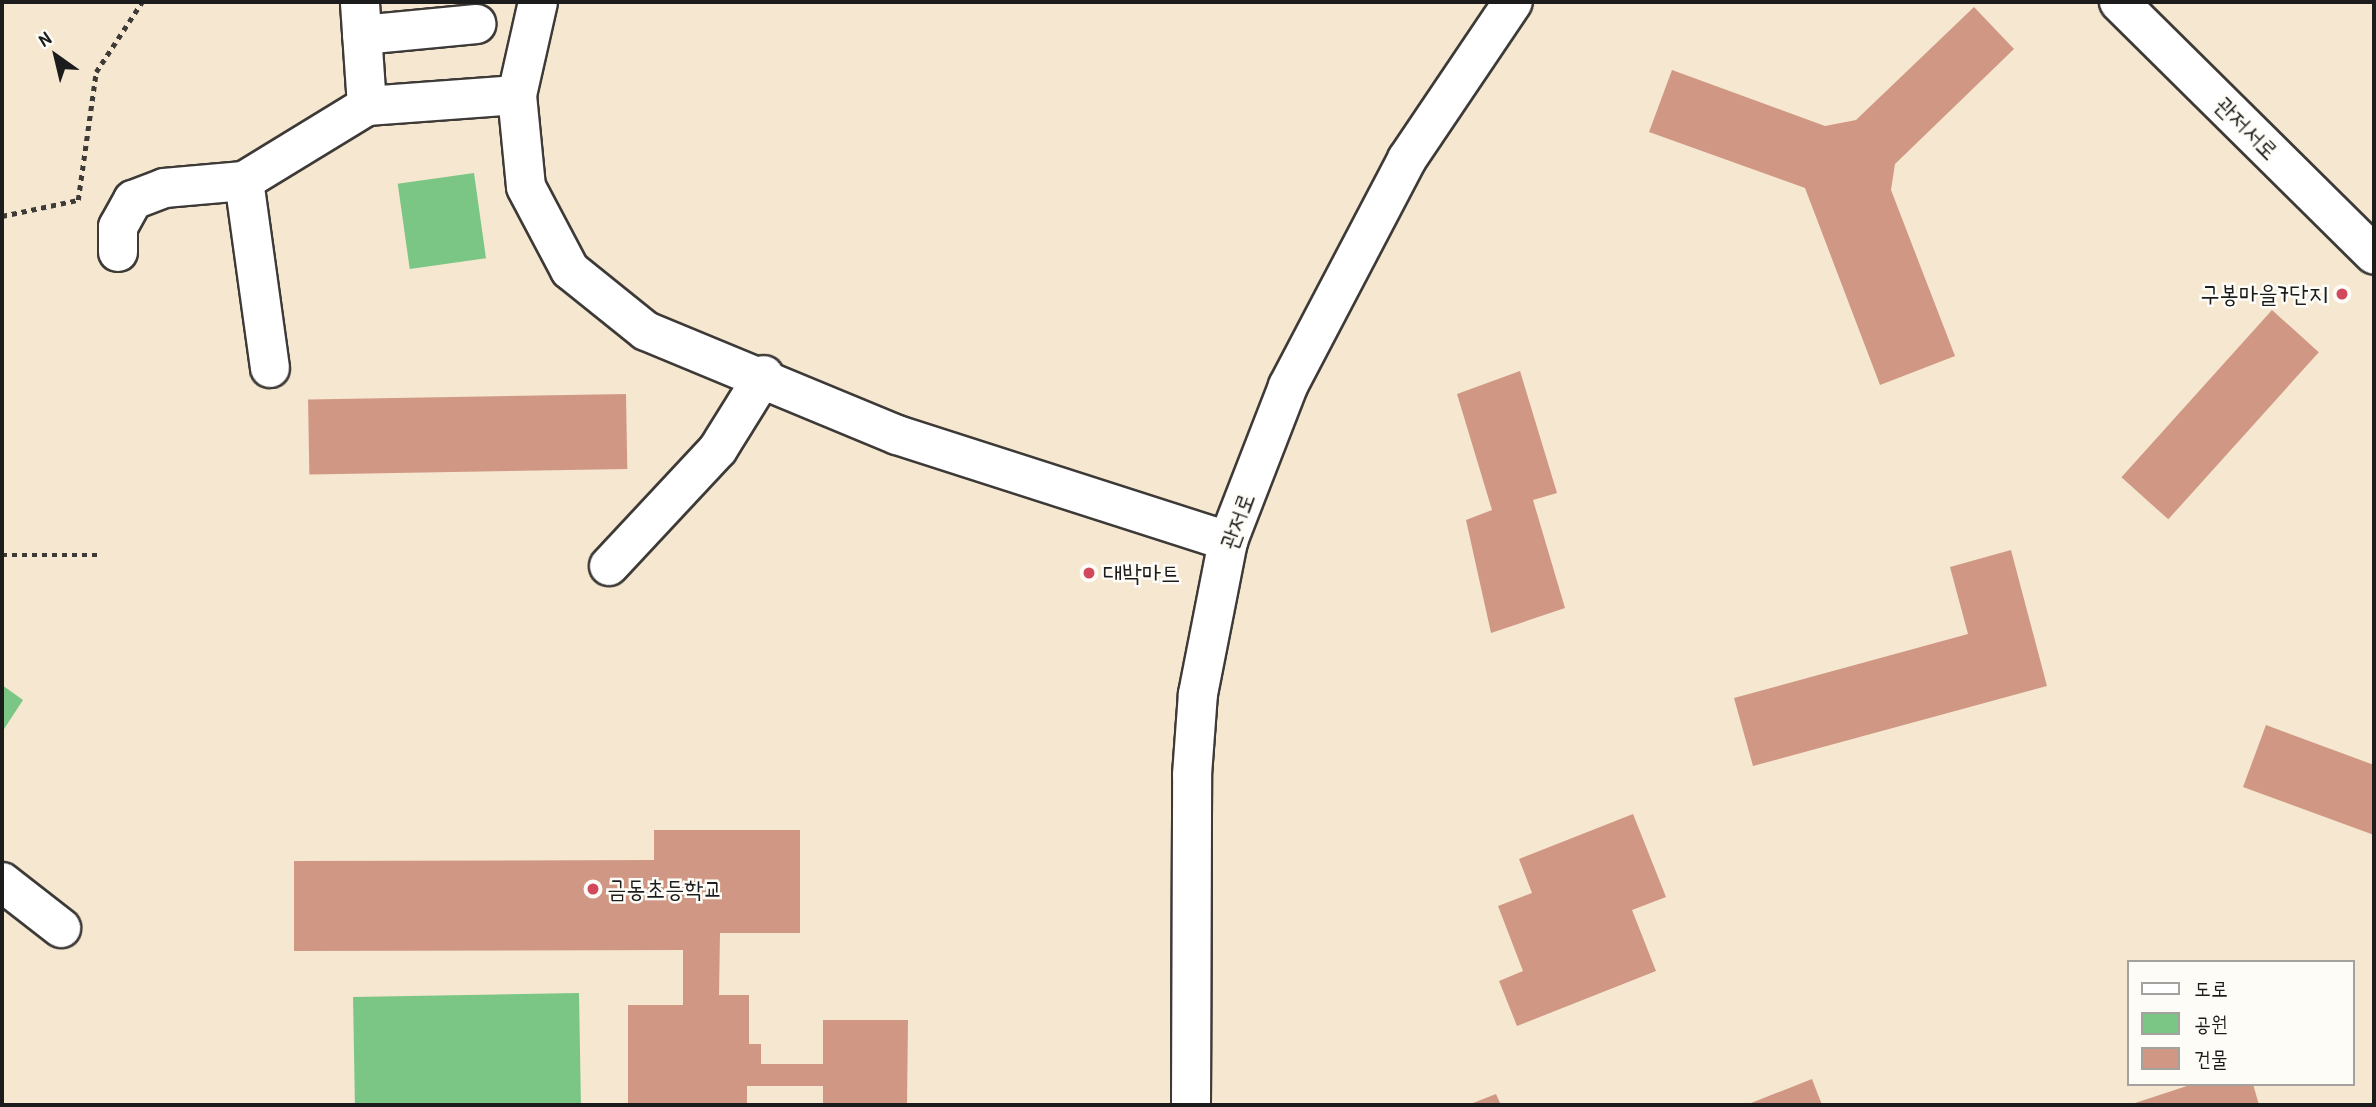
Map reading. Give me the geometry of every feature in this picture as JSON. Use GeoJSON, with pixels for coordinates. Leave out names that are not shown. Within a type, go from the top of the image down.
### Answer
{"type":"FeatureCollection","features":[{"type":"Feature","properties":{"kind":"street"},"geometry":{"type":"LineString","coordinates":[[538,2],[517,95],[526,187],[570,270],[646,331],[764,374],[897,435],[1228,541]]}},
{"type":"Feature","properties":{"kind":"street","name":"관저로"},"geometry":{"type":"LineString","coordinates":[[1191,1105],[1192,775],[1198,694],[1228,541],[1288,386],[1401,171],[1513,2]]}},
{"type":"Feature","properties":{"kind":"street","name":"관저서로"},"geometry":{"type":"LineString","coordinates":[[2119,2],[2374,254]]}},
{"type":"Feature","properties":{"kind":"street"},"geometry":{"type":"LineString","coordinates":[[367,106],[361,18],[476,24]]}},
{"type":"Feature","properties":{"kind":"street"},"geometry":{"type":"LineString","coordinates":[[118,252],[118,227],[133,200],[164,188],[244,181],[367,106],[517,95]]}},
{"type":"Feature","properties":{"kind":"street"},"geometry":{"type":"LineString","coordinates":[[244,181],[270,368]]}},
{"type":"Feature","properties":{"kind":"street"},"geometry":{"type":"LineString","coordinates":[[609,566],[718,449],[764,374]]}},
{"type":"Feature","properties":{"kind":"street"},"geometry":{"type":"LineString","coordinates":[[2,882],[61,928]]}},
{"type":"Feature","properties":{"kind":"path"},"geometry":{"type":"LineString","coordinates":[[2,216],[78,200],[96,72],[142,2]]}},
{"type":"Feature","properties":{"kind":"path"},"geometry":{"type":"LineString","coordinates":[[2,555],[99,555]]}},
{"type":"Feature","properties":{"kind":"green space"},"geometry":{"type":"Polygon","coordinates":[[[474,173],[486,258],[410,269],[398,184],[474,173]]]}},
{"type":"Feature","properties":{"kind":"green space"},"geometry":{"type":"Polygon","coordinates":[[[2,685],[23,700],[2,732],[2,685]]]}},
{"type":"Feature","properties":{"kind":"green space"},"geometry":{"type":"Polygon","coordinates":[[[579,993],[581,1105],[355,1105],[353,997],[579,993]]]}},
{"type":"Feature","properties":{"kind":"building"},"geometry":{"type":"Polygon","coordinates":[[[1974,7],[2014,49],[1895,164],[1891,190],[1955,356],[1880,385],[1805,188],[1649,132],[1672,70],[1825,126],[1856,120],[1974,7]]]}},
{"type":"Feature","properties":{"kind":"building"},"geometry":{"type":"Polygon","coordinates":[[[2272,310],[2319,352],[2168,519],[2121,477],[2272,310]]]}},
{"type":"Feature","properties":{"kind":"building"},"geometry":{"type":"Polygon","coordinates":[[[1520,371],[1557,493],[1533,500],[1565,608],[1491,633],[1466,520],[1492,510],[1457,394],[1520,371]]]}},
{"type":"Feature","properties":{"kind":"building"},"geometry":{"type":"Polygon","coordinates":[[[626,394],[627,469],[309,475],[308,400],[626,394]]]}},
{"type":"Feature","properties":{"kind":"building"},"geometry":{"type":"Polygon","coordinates":[[[2011,550],[2047,686],[1753,766],[1734,698],[1968,634],[1950,567],[2011,550]]]}},
{"type":"Feature","properties":{"kind":"building"},"geometry":{"type":"Polygon","coordinates":[[[2266,725],[2374,765],[2374,835],[2243,787],[2266,725]]]}},
{"type":"Feature","properties":{"kind":"building"},"geometry":{"type":"Polygon","coordinates":[[[1633,814],[1666,897],[1632,910],[1656,971],[1517,1026],[1499,981],[1523,971],[1498,906],[1532,893],[1519,859],[1633,814]]]}},
{"type":"Feature","properties":{"kind":"building"},"geometry":{"type":"Polygon","coordinates":[[[654,830],[800,830],[800,933],[720,933],[719,995],[749,995],[749,1044],[761,1044],[761,1064],[823,1064],[823,1020],[908,1020],[907,1105],[823,1105],[823,1086],[747,1086],[747,1105],[628,1105],[628,1005],[683,1005],[683,950],[294,951],[294,861],[654,860],[654,830]]]}},
{"type":"Feature","properties":{"kind":"building"},"geometry":{"type":"Polygon","coordinates":[[[1812,1079],[1822,1105],[1746,1105],[1812,1079]]]}},
{"type":"Feature","properties":{"kind":"building"},"geometry":{"type":"Polygon","coordinates":[[[2187,1086],[2254,1086],[2259,1105],[2129,1105],[2187,1086]]]}},
{"type":"Feature","properties":{"kind":"building"},"geometry":{"type":"Polygon","coordinates":[[[1496,1094],[1501,1105],[1468,1105],[1496,1094]]]}},
{"type":"Feature","properties":{"kind":"place","name":"구봉마을7단지"},"geometry":{"type":"Point","coordinates":[2342,294]}},
{"type":"Feature","properties":{"kind":"place","name":"대박마트"},"geometry":{"type":"Point","coordinates":[1089,573]}},
{"type":"Feature","properties":{"kind":"place","name":"금동초등학교"},"geometry":{"type":"Point","coordinates":[593,889]}}]}
